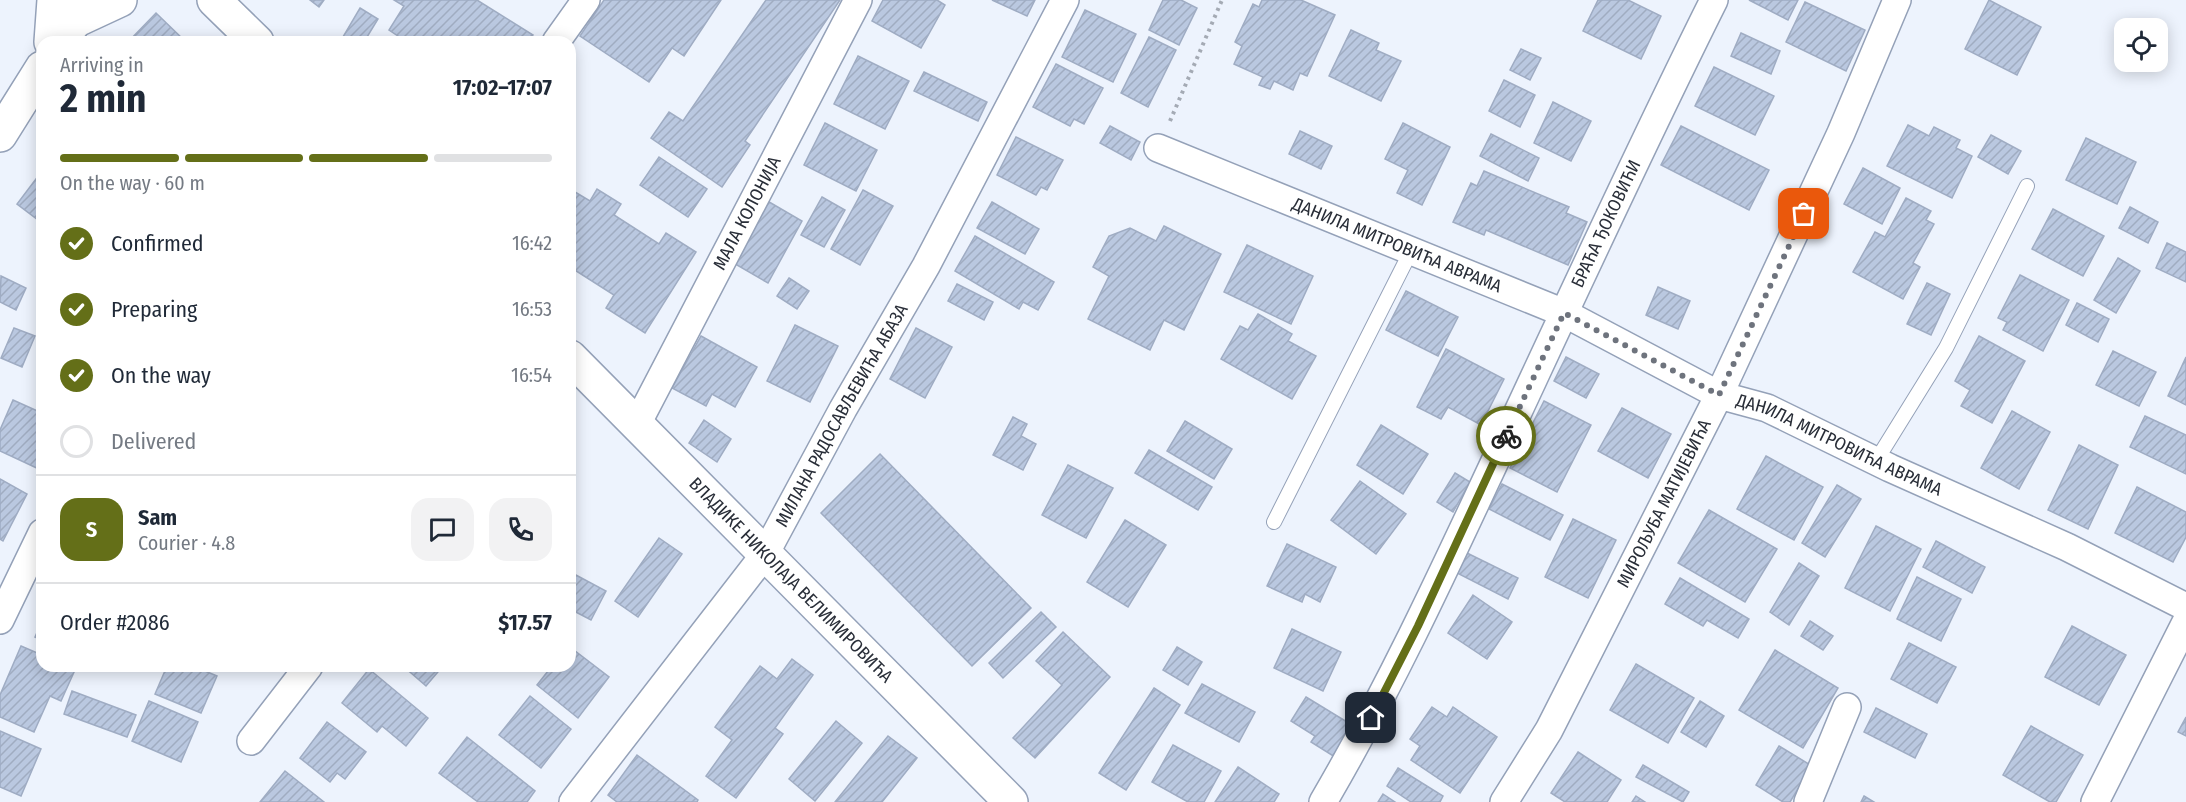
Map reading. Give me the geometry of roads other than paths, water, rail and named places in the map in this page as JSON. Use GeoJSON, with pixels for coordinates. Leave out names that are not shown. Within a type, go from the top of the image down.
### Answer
{"type":"FeatureCollection","features":[{"type":"Feature","properties":{"kind":"street"},"geometry":{"type":"LineString","coordinates":[[55,36],[70,15],[120,0]]}},
{"type":"Feature","properties":{"kind":"street"},"geometry":{"type":"LineString","coordinates":[[214,0],[251,36]]}},
{"type":"Feature","properties":{"kind":"street"},"geometry":{"type":"LineString","coordinates":[[560,36],[586,0]]}},
{"type":"Feature","properties":{"kind":"street","name":"МАЛА КОЛОНИЈА"},"geometry":{"type":"LineString","coordinates":[[637,424],[858,0]]}},
{"type":"Feature","properties":{"kind":"street","name":"МИЛАНА РАДОСАВЉЕВИЋА АБАЗА"},"geometry":{"type":"LineString","coordinates":[[573,802],[765,554],[843,409],[926,266],[1065,0]]}},
{"type":"Feature","properties":{"kind":"street","name":"БРАЋА ЂОКОВИЋИ"},"geometry":{"type":"LineString","coordinates":[[1323,802],[1361,737],[1418,626],[1564,313],[1714,0]]}},
{"type":"Feature","properties":{"kind":"street","name":"МИРОЉУБА МАТИЈЕВИЋА"},"geometry":{"type":"LineString","coordinates":[[1504,802],[1549,730],[1719,395],[1841,133],[1898,0]]}},
{"type":"Feature","properties":{"kind":"street"},"geometry":{"type":"LineString","coordinates":[[0,135],[36,78]]}},
{"type":"Feature","properties":{"kind":"street","name":"ДАНИЛА МИТРОВИЋА АВРАМА"},"geometry":{"type":"LineString","coordinates":[[1158,148],[1564,313],[1719,395],[1767,408],[1876,461],[2067,548],[2186,608]]}},
{"type":"Feature","properties":{"kind":"street","name":"ВЛАДИКЕ НИКОЛАЈА ВЕЛИМИРОВИЋА"},"geometry":{"type":"LineString","coordinates":[[576,363],[1011,802]]}},
{"type":"Feature","properties":{"kind":"street"},"geometry":{"type":"LineString","coordinates":[[0,620],[36,545]]}},
{"type":"Feature","properties":{"kind":"street"},"geometry":{"type":"LineString","coordinates":[[2095,802],[2186,622]]}},
{"type":"Feature","properties":{"kind":"street"},"geometry":{"type":"LineString","coordinates":[[251,741],[304,672]]}},
{"type":"Feature","properties":{"kind":"street"},"geometry":{"type":"LineString","coordinates":[[1808,802],[1847,707]]}},
{"type":"Feature","properties":{"kind":"lane"},"geometry":{"type":"LineString","coordinates":[[1876,461],[1946,348],[2027,186]]}},
{"type":"Feature","properties":{"kind":"lane"},"geometry":{"type":"LineString","coordinates":[[1274,522],[1411,251]]}}]}
